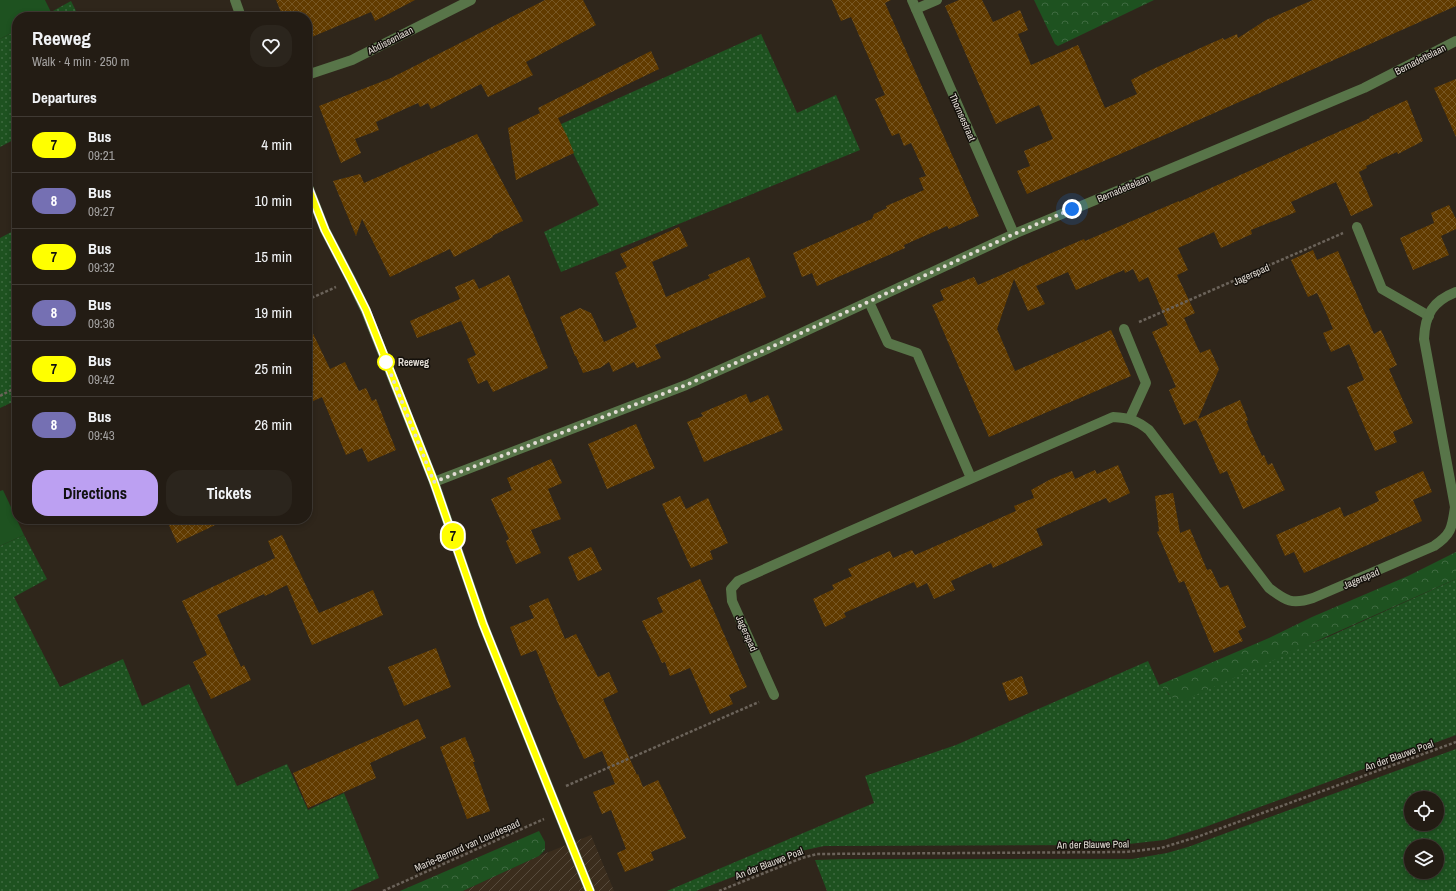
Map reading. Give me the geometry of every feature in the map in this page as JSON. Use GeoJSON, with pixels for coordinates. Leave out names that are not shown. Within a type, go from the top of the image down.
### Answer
{"type":"FeatureCollection","features":[{"type":"Feature","properties":{"kind":"street"},"geometry":{"type":"LineString","coordinates":[[235,0],[239,12]]}},
{"type":"Feature","properties":{"kind":"street","name":"Abdissenlaan"},"geometry":{"type":"LineString","coordinates":[[312,73],[352,60],[471,0]]}},
{"type":"Feature","properties":{"kind":"street"},"geometry":{"type":"LineString","coordinates":[[914,5],[937,0]]}},
{"type":"Feature","properties":{"kind":"street","name":"Thornsestraat"},"geometry":{"type":"LineString","coordinates":[[914,5],[1014,234]]}},
{"type":"Feature","properties":{"kind":"street","name":"Bernadettelaan"},"geometry":{"type":"LineString","coordinates":[[434,482],[686,385],[1014,234],[1364,88],[1456,41]]}},
{"type":"Feature","properties":{"kind":"street"},"geometry":{"type":"LineString","coordinates":[[312,197],[325,230],[366,310],[434,482],[483,624],[590,891]]}},
{"type":"Feature","properties":{"kind":"street"},"geometry":{"type":"LineString","coordinates":[[1356,228],[1382,289],[1429,316]]}},
{"type":"Feature","properties":{"kind":"street","name":"Jagerspad"},"geometry":{"type":"LineString","coordinates":[[774,695],[732,601],[731,589],[738,581],[1103,420],[1114,417],[1130,418],[1149,430],[1269,588],[1281,597],[1291,601],[1300,602],[1313,598],[1434,546],[1449,533],[1455,507],[1424,339],[1429,316],[1439,300],[1456,292]]}},
{"type":"Feature","properties":{"kind":"street"},"geometry":{"type":"LineString","coordinates":[[869,302],[888,343],[918,353],[971,478]]}},
{"type":"Feature","properties":{"kind":"street"},"geometry":{"type":"LineString","coordinates":[[1124,329],[1146,383],[1130,418]]}},
{"type":"Feature","properties":{"kind":"path","name":"Jagerspad"},"geometry":{"type":"LineString","coordinates":[[1124,329],[1356,228]]}},
{"type":"Feature","properties":{"kind":"path"},"geometry":{"type":"LineString","coordinates":[[312,298],[351,280]]}},
{"type":"Feature","properties":{"kind":"path"},"geometry":{"type":"LineString","coordinates":[[0,396],[12,390]]}},
{"type":"Feature","properties":{"kind":"path"},"geometry":{"type":"LineString","coordinates":[[550,793],[774,695]]}},
{"type":"Feature","properties":{"kind":"path","name":"An der Blauwe Poal"},"geometry":{"type":"LineString","coordinates":[[719,891],[802,858],[817,854],[1126,852],[1161,848],[1197,837],[1456,742]]}},
{"type":"Feature","properties":{"kind":"path","name":"Marie-Bernard van Lourdespad"},"geometry":{"type":"LineString","coordinates":[[382,891],[559,813]]}},
{"type":"Feature","properties":{"kind":"shaded area"},"geometry":{"type":"Polygon","coordinates":[[[591,835],[614,891],[463,891],[539,856],[591,835]]]}},
{"type":"Feature","properties":{"kind":"green space"},"geometry":{"type":"Polygon","coordinates":[[[0,0],[45,0],[51,12],[12,12],[12,33],[0,39],[0,0]]]}},
{"type":"Feature","properties":{"kind":"green space"},"geometry":{"type":"Polygon","coordinates":[[[1034,0],[1154,0],[1058,46],[1055,44],[1034,0]]]}},
{"type":"Feature","properties":{"kind":"green space"},"geometry":{"type":"Polygon","coordinates":[[[71,1],[76,12],[51,12],[71,1]]]}},
{"type":"Feature","properties":{"kind":"green space"},"geometry":{"type":"Polygon","coordinates":[[[12,33],[12,141],[0,147],[0,39],[12,33]]]}},
{"type":"Feature","properties":{"kind":"green space"},"geometry":{"type":"Polygon","coordinates":[[[761,34],[797,113],[836,95],[860,150],[561,272],[544,232],[599,205],[559,125],[761,34]]]}},
{"type":"Feature","properties":{"kind":"green space"},"geometry":{"type":"Polygon","coordinates":[[[12,232],[12,402],[0,408],[0,238],[12,232]]]}},
{"type":"Feature","properties":{"kind":"green space"},"geometry":{"type":"Polygon","coordinates":[[[3,490],[12,509],[12,524],[19,524],[24,535],[0,546],[0,491],[3,490]]]}},
{"type":"Feature","properties":{"kind":"green space"},"geometry":{"type":"Polygon","coordinates":[[[24,535],[47,579],[14,597],[60,687],[123,659],[142,706],[189,684],[237,786],[287,764],[308,810],[344,793],[379,878],[350,891],[0,891],[0,546],[24,535]]]}},
{"type":"Feature","properties":{"kind":"green space"},"geometry":{"type":"Polygon","coordinates":[[[1456,552],[1456,579],[1182,701],[1172,697],[1159,685],[1408,576],[1456,552]]]}},
{"type":"Feature","properties":{"kind":"green space"},"geometry":{"type":"Polygon","coordinates":[[[1456,579],[1456,735],[1205,827],[1164,840],[1120,845],[824,846],[801,851],[696,891],[667,891],[874,803],[865,776],[956,745],[1148,661],[1159,685],[1165,689],[1169,695],[1328,637],[1456,579]]]}},
{"type":"Feature","properties":{"kind":"green space"},"geometry":{"type":"Polygon","coordinates":[[[1456,749],[1456,891],[827,891],[815,860],[1132,859],[1167,853],[1188,847],[1456,749]]]}},
{"type":"Feature","properties":{"kind":"green space"},"geometry":{"type":"Polygon","coordinates":[[[539,831],[545,842],[545,850],[539,856],[463,891],[400,891],[539,831]]]}},
{"type":"Feature","properties":{"kind":"building"},"geometry":{"type":"Polygon","coordinates":[[[276,0],[415,0],[375,21],[371,12],[312,37],[312,12],[281,12],[276,0]]]}},
{"type":"Feature","properties":{"kind":"building"},"geometry":{"type":"Polygon","coordinates":[[[545,0],[583,0],[596,25],[526,62],[533,75],[488,97],[481,84],[431,109],[428,103],[420,107],[418,103],[376,122],[379,130],[355,139],[361,153],[341,163],[319,106],[391,78],[545,0]]]}},
{"type":"Feature","properties":{"kind":"building"},"geometry":{"type":"Polygon","coordinates":[[[832,0],[891,0],[885,3],[979,216],[949,229],[947,226],[904,245],[905,248],[817,286],[812,273],[802,277],[793,253],[872,219],[874,214],[887,208],[886,206],[924,190],[919,178],[926,176],[911,143],[904,146],[899,133],[892,136],[875,99],[885,95],[851,17],[841,21],[832,0]]]}},
{"type":"Feature","properties":{"kind":"building"},"geometry":{"type":"Polygon","coordinates":[[[959,0],[982,0],[993,22],[1020,10],[1028,30],[1018,34],[1031,65],[1078,45],[1105,108],[1137,94],[1131,80],[1223,38],[1224,40],[1237,34],[1238,38],[1266,20],[1313,0],[1456,0],[1456,6],[1027,194],[1017,171],[1030,166],[1024,151],[1053,139],[1039,105],[996,124],[945,6],[959,0]]]}},
{"type":"Feature","properties":{"kind":"building"},"geometry":{"type":"Polygon","coordinates":[[[651,51],[659,69],[558,118],[574,153],[516,180],[508,128],[540,113],[538,108],[651,51]]]}},
{"type":"Feature","properties":{"kind":"building"},"geometry":{"type":"Polygon","coordinates":[[[1456,79],[1456,137],[1434,88],[1456,79]]]}},
{"type":"Feature","properties":{"kind":"building"},"geometry":{"type":"Polygon","coordinates":[[[1407,100],[1423,141],[1398,154],[1397,152],[1366,166],[1367,168],[1359,172],[1373,206],[1351,216],[1336,182],[1291,202],[1296,212],[1251,230],[1252,234],[1221,248],[1214,232],[1178,248],[1188,270],[1177,275],[1195,313],[1184,318],[1200,353],[1210,349],[1219,369],[1198,419],[1240,400],[1248,420],[1246,421],[1262,456],[1264,455],[1268,465],[1272,463],[1285,490],[1243,509],[1227,471],[1220,474],[1196,420],[1184,425],[1169,390],[1176,387],[1152,332],[1168,325],[1148,277],[1139,282],[1133,269],[1125,273],[1124,270],[1076,290],[1068,272],[1036,286],[1045,304],[1028,311],[1014,279],[997,329],[1015,371],[1111,330],[1131,376],[989,437],[932,305],[944,300],[940,290],[974,277],[978,285],[1084,239],[1085,241],[1179,202],[1370,118],[1369,117],[1407,100]]]}},
{"type":"Feature","properties":{"kind":"building"},"geometry":{"type":"Polygon","coordinates":[[[477,134],[523,221],[454,257],[450,249],[390,277],[362,219],[356,236],[333,181],[360,174],[364,183],[477,134]]]}},
{"type":"Feature","properties":{"kind":"building"},"geometry":{"type":"Polygon","coordinates":[[[1449,205],[1456,219],[1456,229],[1441,236],[1449,255],[1413,270],[1400,238],[1434,223],[1431,213],[1449,205]]]}},
{"type":"Feature","properties":{"kind":"building"},"geometry":{"type":"Polygon","coordinates":[[[679,227],[688,246],[652,262],[666,297],[710,278],[708,275],[749,257],[766,297],[655,345],[661,358],[637,368],[634,362],[613,372],[609,362],[600,368],[583,373],[560,317],[580,308],[591,313],[604,342],[637,327],[615,273],[627,267],[620,254],[679,227]]]}},
{"type":"Feature","properties":{"kind":"building"},"geometry":{"type":"Polygon","coordinates":[[[1313,250],[1317,260],[1338,251],[1374,334],[1381,330],[1397,365],[1389,369],[1413,423],[1393,432],[1397,442],[1375,451],[1347,387],[1364,380],[1357,362],[1349,344],[1331,352],[1323,333],[1333,329],[1325,310],[1317,293],[1308,297],[1291,260],[1313,250]]]}},
{"type":"Feature","properties":{"kind":"building"},"geometry":{"type":"Polygon","coordinates":[[[509,275],[548,368],[493,392],[487,380],[478,384],[467,359],[476,355],[461,321],[417,338],[410,321],[460,299],[455,287],[474,279],[479,289],[509,275]]]}},
{"type":"Feature","properties":{"kind":"building"},"geometry":{"type":"Polygon","coordinates":[[[312,331],[330,369],[345,362],[359,391],[366,388],[372,401],[376,399],[396,450],[368,462],[362,448],[346,455],[322,397],[312,402],[312,331]]]}},
{"type":"Feature","properties":{"kind":"building"},"geometry":{"type":"Polygon","coordinates":[[[746,394],[750,403],[768,395],[783,430],[704,462],[687,422],[703,416],[701,413],[746,394]]]}},
{"type":"Feature","properties":{"kind":"building"},"geometry":{"type":"Polygon","coordinates":[[[636,424],[655,468],[607,489],[588,444],[636,424]]]}},
{"type":"Feature","properties":{"kind":"building"},"geometry":{"type":"Polygon","coordinates":[[[551,459],[562,483],[548,489],[561,519],[531,530],[541,553],[516,564],[506,541],[509,539],[491,499],[512,490],[507,478],[551,459]]]}},
{"type":"Feature","properties":{"kind":"building"},"geometry":{"type":"Polygon","coordinates":[[[1118,465],[1130,493],[1109,503],[1106,498],[1036,529],[1043,545],[993,568],[991,563],[951,581],[955,590],[934,599],[927,583],[917,588],[914,582],[844,613],[846,617],[825,627],[813,599],[834,589],[832,585],[852,576],[848,569],[890,551],[893,558],[912,550],[915,555],[1016,511],[1014,506],[1034,498],[1031,490],[1051,479],[1072,471],[1075,479],[1095,470],[1097,474],[1118,465]]]}},
{"type":"Feature","properties":{"kind":"building"},"geometry":{"type":"Polygon","coordinates":[[[1423,471],[1432,492],[1413,500],[1422,521],[1304,573],[1294,552],[1285,556],[1276,535],[1340,507],[1344,517],[1379,501],[1375,492],[1423,471]]]}},
{"type":"Feature","properties":{"kind":"building"},"geometry":{"type":"Polygon","coordinates":[[[1173,493],[1180,533],[1190,529],[1207,570],[1211,569],[1220,588],[1228,585],[1246,627],[1238,631],[1243,641],[1214,653],[1184,581],[1179,583],[1157,532],[1159,531],[1155,496],[1173,493]]]}},
{"type":"Feature","properties":{"kind":"building"},"geometry":{"type":"Polygon","coordinates":[[[680,496],[686,509],[708,498],[728,543],[710,551],[713,559],[691,568],[662,504],[680,496]]]}},
{"type":"Feature","properties":{"kind":"building"},"geometry":{"type":"Polygon","coordinates":[[[171,524],[217,524],[177,543],[169,525],[171,524]]]}},
{"type":"Feature","properties":{"kind":"building"},"geometry":{"type":"Polygon","coordinates":[[[282,535],[319,613],[373,590],[383,615],[312,645],[287,585],[265,596],[264,594],[217,615],[241,667],[244,665],[251,680],[211,699],[193,662],[207,655],[182,601],[275,558],[268,541],[282,535]]]}},
{"type":"Feature","properties":{"kind":"building"},"geometry":{"type":"Polygon","coordinates":[[[591,547],[602,570],[578,581],[568,557],[591,547]]]}},
{"type":"Feature","properties":{"kind":"building"},"geometry":{"type":"Polygon","coordinates":[[[700,579],[747,687],[729,695],[733,704],[710,714],[690,668],[670,676],[665,662],[662,663],[642,621],[663,612],[657,598],[700,579]]]}},
{"type":"Feature","properties":{"kind":"building"},"geometry":{"type":"Polygon","coordinates":[[[548,598],[565,639],[576,634],[598,677],[609,672],[618,692],[603,699],[637,775],[638,774],[643,787],[658,780],[686,838],[651,852],[654,860],[625,872],[617,853],[626,849],[611,810],[602,814],[593,792],[615,784],[602,751],[584,759],[557,701],[536,650],[521,656],[510,627],[534,618],[529,606],[548,598]]]}},
{"type":"Feature","properties":{"kind":"building"},"geometry":{"type":"Polygon","coordinates":[[[436,648],[451,687],[404,706],[388,667],[436,648]]]}},
{"type":"Feature","properties":{"kind":"building"},"geometry":{"type":"Polygon","coordinates":[[[1022,676],[1028,694],[1009,701],[1002,683],[1022,676]]]}},
{"type":"Feature","properties":{"kind":"building"},"geometry":{"type":"Polygon","coordinates":[[[418,719],[426,738],[370,763],[376,778],[308,808],[293,773],[418,719]]]}},
{"type":"Feature","properties":{"kind":"building"},"geometry":{"type":"Polygon","coordinates":[[[465,737],[475,762],[473,762],[490,811],[467,819],[440,747],[465,737]]]}},
{"type":"Feature","properties":{"kind":"bus line","name":"7"},"geometry":{"type":"LineString","coordinates":[[312,197],[325,230],[366,310],[434,482],[483,624],[590,891]]}},
{"type":"Feature","properties":{"kind":"place","name":"Reeweg"},"geometry":{"type":"Point","coordinates":[386,362]}},
{"type":"Feature","properties":{"kind":"route"},"geometry":{"type":"LineString","coordinates":[[386,362],[434,482],[686,385],[1014,234],[1072,209]]}}]}
